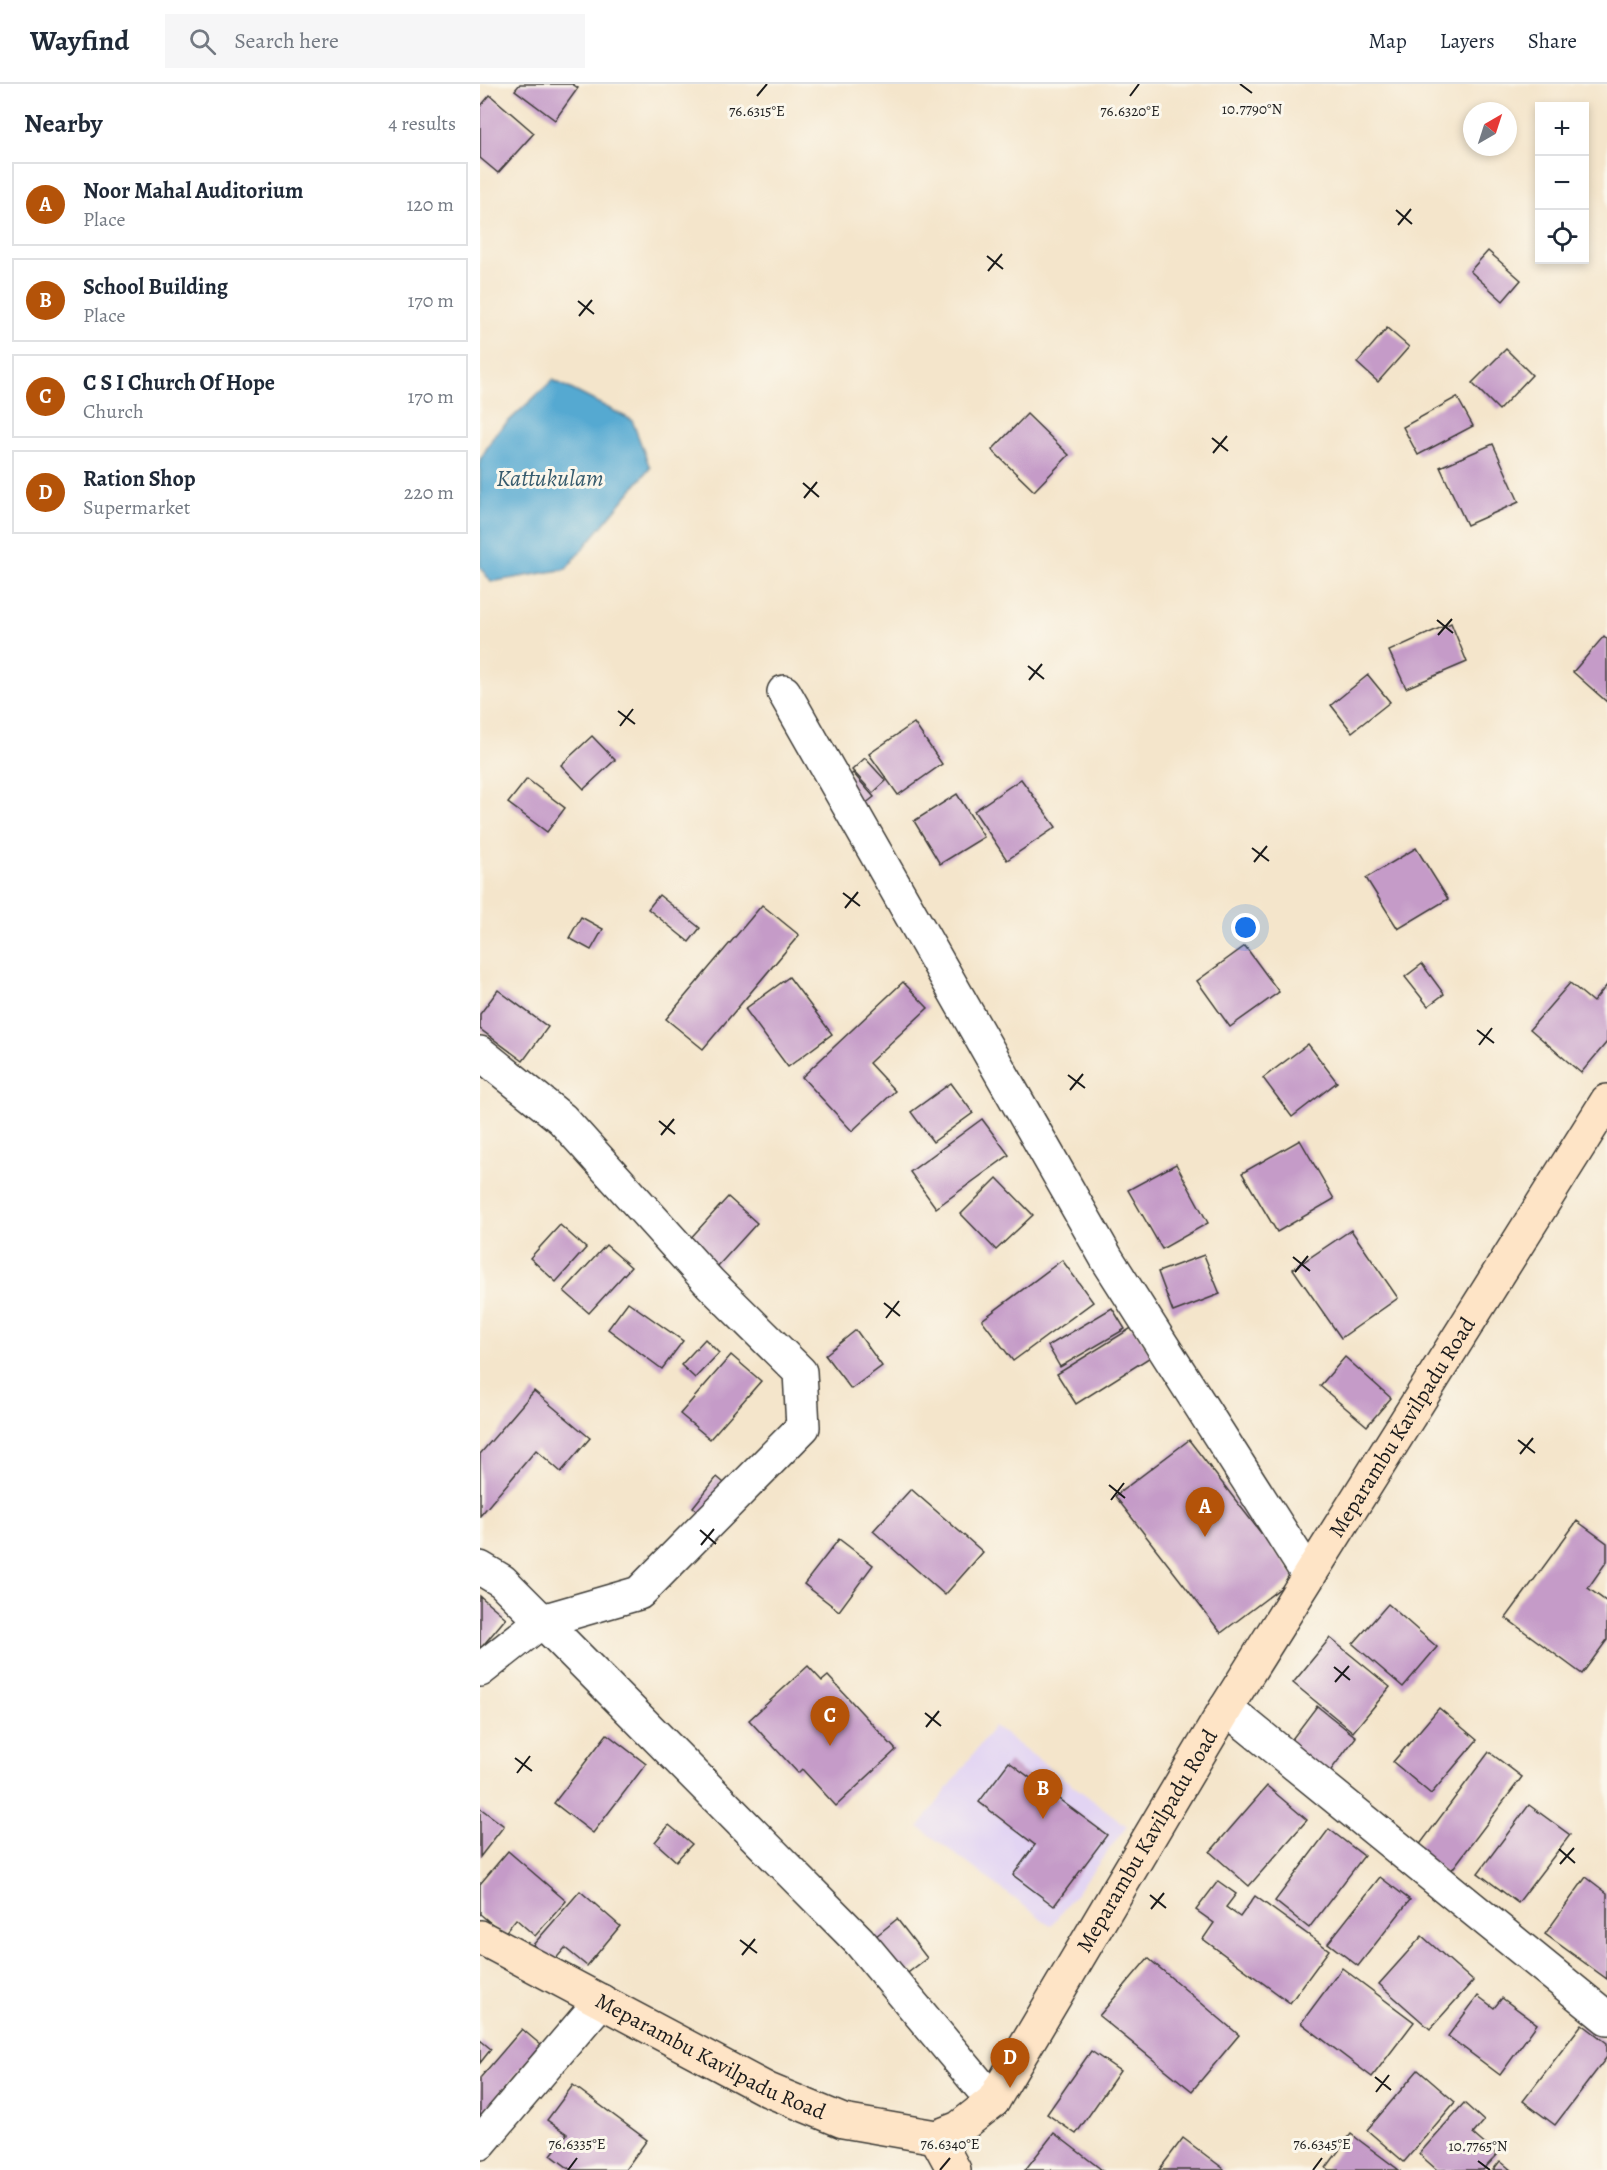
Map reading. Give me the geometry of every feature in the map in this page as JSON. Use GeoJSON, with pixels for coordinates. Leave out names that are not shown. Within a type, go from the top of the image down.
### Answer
{"type":"FeatureCollection","features":[{"type":"Feature","properties":{"kind":"main road","name":"Meparambu Kavilpadu Road"},"geometry":{"type":"LineString","coordinates":[[480,1937],[768,2090],[843,2121],[936,2137],[959,2128],[993,2101],[1308,1574],[1607,1101]]}},
{"type":"Feature","properties":{"kind":"main road"},"geometry":{"type":"LineString","coordinates":[[936,2137],[954,2170]]}},
{"type":"Feature","properties":{"kind":"street"},"geometry":{"type":"LineString","coordinates":[[784,692],[1107,1259],[1308,1574]]}},
{"type":"Feature","properties":{"kind":"street"},"geometry":{"type":"LineString","coordinates":[[480,1053],[562,1119],[710,1283],[800,1372],[803,1427],[639,1593],[542,1621],[480,1670]]}},
{"type":"Feature","properties":{"kind":"street"},"geometry":{"type":"LineString","coordinates":[[480,1568],[502,1581],[859,1941],[993,2101]]}},
{"type":"Feature","properties":{"kind":"street"},"geometry":{"type":"LineString","coordinates":[[1226,1708],[1607,2018]]}},
{"type":"Feature","properties":{"kind":"street"},"geometry":{"type":"LineString","coordinates":[[480,2143],[601,2001]]}},
{"type":"Feature","properties":{"kind":"shaded area"},"geometry":{"type":"Polygon","coordinates":[[[994,1726],[1127,1826],[1051,1926],[919,1827],[994,1726]]]}},
{"type":"Feature","properties":{"kind":"water","name":"Kattukulam"},"geometry":{"type":"Polygon","coordinates":[[[553,380],[632,420],[650,468],[566,569],[491,582],[480,567],[480,460],[495,434],[553,380]]]}},
{"type":"Feature","properties":{"kind":"building"},"geometry":{"type":"Polygon","coordinates":[[[520,84],[572,84],[578,88],[555,120],[515,90],[520,84]]]}},
{"type":"Feature","properties":{"kind":"building"},"geometry":{"type":"Polygon","coordinates":[[[490,95],[534,133],[498,173],[480,158],[480,107],[490,95]]]}},
{"type":"Feature","properties":{"kind":"building"},"geometry":{"type":"Polygon","coordinates":[[[1488,251],[1521,280],[1503,301],[1470,271],[1488,251]]]}},
{"type":"Feature","properties":{"kind":"building"},"geometry":{"type":"Polygon","coordinates":[[[1387,328],[1409,347],[1378,382],[1357,363],[1387,328]]]}},
{"type":"Feature","properties":{"kind":"building"},"geometry":{"type":"Polygon","coordinates":[[[1506,349],[1532,375],[1499,410],[1472,383],[1506,349]]]}},
{"type":"Feature","properties":{"kind":"building"},"geometry":{"type":"Polygon","coordinates":[[[1457,397],[1473,426],[1418,455],[1403,427],[1457,397]]]}},
{"type":"Feature","properties":{"kind":"building"},"geometry":{"type":"Polygon","coordinates":[[[1027,414],[1069,455],[1034,491],[992,450],[1027,414]]]}},
{"type":"Feature","properties":{"kind":"building"},"geometry":{"type":"Polygon","coordinates":[[[1493,444],[1519,502],[1467,525],[1440,467],[1493,444]]]}},
{"type":"Feature","properties":{"kind":"building"},"geometry":{"type":"Polygon","coordinates":[[[1451,623],[1467,662],[1406,688],[1389,651],[1451,623]]]}},
{"type":"Feature","properties":{"kind":"building"},"geometry":{"type":"Polygon","coordinates":[[[1604,636],[1607,639],[1607,702],[1573,672],[1604,636]]]}},
{"type":"Feature","properties":{"kind":"building"},"geometry":{"type":"Polygon","coordinates":[[[1368,675],[1390,702],[1352,732],[1331,705],[1368,675]]]}},
{"type":"Feature","properties":{"kind":"building"},"geometry":{"type":"Polygon","coordinates":[[[914,723],[942,764],[898,795],[869,754],[914,723]]]}},
{"type":"Feature","properties":{"kind":"building"},"geometry":{"type":"Polygon","coordinates":[[[592,736],[615,760],[584,789],[561,765],[592,736]]]}},
{"type":"Feature","properties":{"kind":"building"},"geometry":{"type":"Polygon","coordinates":[[[865,758],[886,781],[873,793],[852,770],[865,758]]]}},
{"type":"Feature","properties":{"kind":"building"},"geometry":{"type":"Polygon","coordinates":[[[853,773],[874,797],[860,808],[840,785],[853,773]]]}},
{"type":"Feature","properties":{"kind":"building"},"geometry":{"type":"Polygon","coordinates":[[[527,779],[565,808],[547,832],[508,803],[527,779]]]}},
{"type":"Feature","properties":{"kind":"building"},"geometry":{"type":"Polygon","coordinates":[[[1021,779],[1056,827],[1007,860],[974,811],[1021,779]]]}},
{"type":"Feature","properties":{"kind":"building"},"geometry":{"type":"Polygon","coordinates":[[[957,794],[984,837],[940,864],[914,821],[957,794]]]}},
{"type":"Feature","properties":{"kind":"building"},"geometry":{"type":"Polygon","coordinates":[[[1416,848],[1448,899],[1398,929],[1366,878],[1416,848]]]}},
{"type":"Feature","properties":{"kind":"building"},"geometry":{"type":"Polygon","coordinates":[[[659,895],[700,928],[689,942],[648,909],[659,895]]]}},
{"type":"Feature","properties":{"kind":"building"},"geometry":{"type":"Polygon","coordinates":[[[762,905],[799,935],[703,1049],[666,1019],[762,905]]]}},
{"type":"Feature","properties":{"kind":"building"},"geometry":{"type":"Polygon","coordinates":[[[581,917],[603,929],[591,950],[569,938],[581,917]]]}},
{"type":"Feature","properties":{"kind":"building"},"geometry":{"type":"Polygon","coordinates":[[[1245,946],[1279,992],[1230,1027],[1197,981],[1245,946]]]}},
{"type":"Feature","properties":{"kind":"building"},"geometry":{"type":"Polygon","coordinates":[[[1422,964],[1444,994],[1428,1006],[1405,977],[1422,964]]]}},
{"type":"Feature","properties":{"kind":"building"},"geometry":{"type":"Polygon","coordinates":[[[789,977],[832,1034],[788,1067],[745,1009],[789,977]]]}},
{"type":"Feature","properties":{"kind":"building"},"geometry":{"type":"Polygon","coordinates":[[[903,982],[928,1008],[869,1063],[895,1091],[852,1131],[802,1077],[903,982]]]}},
{"type":"Feature","properties":{"kind":"building"},"geometry":{"type":"Polygon","coordinates":[[[1570,983],[1593,1002],[1607,985],[1607,1042],[1581,1073],[1530,1029],[1570,983]]]}},
{"type":"Feature","properties":{"kind":"building"},"geometry":{"type":"Polygon","coordinates":[[[498,990],[548,1027],[523,1061],[480,1029],[480,1014],[498,990]]]}},
{"type":"Feature","properties":{"kind":"building"},"geometry":{"type":"Polygon","coordinates":[[[1308,1044],[1337,1082],[1292,1117],[1263,1078],[1308,1044]]]}},
{"type":"Feature","properties":{"kind":"building"},"geometry":{"type":"Polygon","coordinates":[[[951,1083],[973,1113],[933,1142],[911,1112],[951,1083]]]}},
{"type":"Feature","properties":{"kind":"building"},"geometry":{"type":"Polygon","coordinates":[[[982,1119],[1009,1155],[936,1208],[910,1172],[982,1119]]]}},
{"type":"Feature","properties":{"kind":"building"},"geometry":{"type":"Polygon","coordinates":[[[1300,1140],[1334,1199],[1277,1232],[1242,1173],[1300,1140]]]}},
{"type":"Feature","properties":{"kind":"building"},"geometry":{"type":"Polygon","coordinates":[[[1176,1164],[1208,1223],[1162,1249],[1128,1190],[1176,1164]]]}},
{"type":"Feature","properties":{"kind":"building"},"geometry":{"type":"Polygon","coordinates":[[[997,1178],[1033,1215],[996,1250],[961,1214],[997,1178]]]}},
{"type":"Feature","properties":{"kind":"building"},"geometry":{"type":"Polygon","coordinates":[[[728,1197],[757,1223],[716,1268],[687,1242],[728,1197]]]}},
{"type":"Feature","properties":{"kind":"building"},"geometry":{"type":"Polygon","coordinates":[[[560,1225],[586,1248],[556,1282],[530,1258],[560,1225]]]}},
{"type":"Feature","properties":{"kind":"building"},"geometry":{"type":"Polygon","coordinates":[[[1351,1230],[1398,1298],[1341,1338],[1293,1269],[1351,1230]]]}},
{"type":"Feature","properties":{"kind":"building"},"geometry":{"type":"Polygon","coordinates":[[[606,1245],[631,1267],[589,1313],[564,1291],[606,1245]]]}},
{"type":"Feature","properties":{"kind":"building"},"geometry":{"type":"Polygon","coordinates":[[[1204,1255],[1220,1294],[1173,1312],[1158,1272],[1204,1255]]]}},
{"type":"Feature","properties":{"kind":"building"},"geometry":{"type":"Polygon","coordinates":[[[1062,1260],[1093,1302],[1013,1361],[982,1320],[1062,1260]]]}},
{"type":"Feature","properties":{"kind":"building"},"geometry":{"type":"Polygon","coordinates":[[[628,1302],[683,1341],[662,1369],[608,1329],[628,1302]]]}},
{"type":"Feature","properties":{"kind":"building"},"geometry":{"type":"Polygon","coordinates":[[[1112,1308],[1125,1329],[1060,1367],[1048,1346],[1112,1308]]]}},
{"type":"Feature","properties":{"kind":"building"},"geometry":{"type":"Polygon","coordinates":[[[1133,1327],[1152,1356],[1076,1404],[1057,1374],[1133,1327]]]}},
{"type":"Feature","properties":{"kind":"building"},"geometry":{"type":"Polygon","coordinates":[[[856,1330],[882,1366],[851,1389],[825,1355],[856,1330]]]}},
{"type":"Feature","properties":{"kind":"building"},"geometry":{"type":"Polygon","coordinates":[[[705,1339],[719,1353],[695,1378],[681,1365],[705,1339]]]}},
{"type":"Feature","properties":{"kind":"building"},"geometry":{"type":"Polygon","coordinates":[[[731,1355],[761,1381],[710,1439],[680,1414],[731,1355]]]}},
{"type":"Feature","properties":{"kind":"building"},"geometry":{"type":"Polygon","coordinates":[[[1345,1357],[1391,1398],[1367,1426],[1320,1386],[1345,1357]]]}},
{"type":"Feature","properties":{"kind":"building"},"geometry":{"type":"Polygon","coordinates":[[[534,1391],[590,1438],[561,1472],[536,1450],[480,1516],[480,1454],[534,1391]]]}},
{"type":"Feature","properties":{"kind":"building"},"geometry":{"type":"Polygon","coordinates":[[[1189,1440],[1295,1577],[1221,1633],[1115,1496],[1189,1440]]]}},
{"type":"Feature","properties":{"kind":"building"},"geometry":{"type":"Polygon","coordinates":[[[717,1477],[743,1499],[719,1529],[693,1507],[717,1477]]]}},
{"type":"Feature","properties":{"kind":"building"},"geometry":{"type":"Polygon","coordinates":[[[911,1489],[983,1552],[945,1595],[873,1531],[911,1489]]]}},
{"type":"Feature","properties":{"kind":"building"},"geometry":{"type":"Polygon","coordinates":[[[1577,1521],[1607,1543],[1607,1561],[1588,1588],[1607,1602],[1607,1640],[1582,1674],[1506,1618],[1577,1521]]]}},
{"type":"Feature","properties":{"kind":"building"},"geometry":{"type":"Polygon","coordinates":[[[839,1539],[873,1565],[839,1611],[804,1584],[839,1539]]]}},
{"type":"Feature","properties":{"kind":"building"},"geometry":{"type":"Polygon","coordinates":[[[480,1596],[506,1618],[480,1649],[480,1596]]]}},
{"type":"Feature","properties":{"kind":"building"},"geometry":{"type":"Polygon","coordinates":[[[1388,1604],[1437,1647],[1403,1687],[1353,1644],[1388,1604]]]}},
{"type":"Feature","properties":{"kind":"building"},"geometry":{"type":"Polygon","coordinates":[[[1330,1638],[1390,1687],[1353,1732],[1293,1683],[1330,1638]]]}},
{"type":"Feature","properties":{"kind":"building"},"geometry":{"type":"Polygon","coordinates":[[[808,1666],[822,1681],[828,1676],[896,1750],[836,1806],[802,1769],[798,1773],[749,1720],[808,1666]]]}},
{"type":"Feature","properties":{"kind":"building"},"geometry":{"type":"Polygon","coordinates":[[[1317,1706],[1356,1737],[1322,1782],[1283,1751],[1317,1706]]]}},
{"type":"Feature","properties":{"kind":"building"},"geometry":{"type":"Polygon","coordinates":[[[1439,1708],[1477,1740],[1431,1794],[1393,1762],[1439,1708]]]}},
{"type":"Feature","properties":{"kind":"building"},"geometry":{"type":"Polygon","coordinates":[[[607,1734],[646,1764],[593,1833],[554,1803],[607,1734]]]}},
{"type":"Feature","properties":{"kind":"building"},"geometry":{"type":"Polygon","coordinates":[[[1489,1752],[1522,1777],[1448,1875],[1415,1851],[1489,1752]]]}},
{"type":"Feature","properties":{"kind":"building"},"geometry":{"type":"Polygon","coordinates":[[[1009,1762],[1107,1835],[1054,1906],[1013,1875],[1035,1845],[979,1802],[1009,1762]]]}},
{"type":"Feature","properties":{"kind":"building"},"geometry":{"type":"Polygon","coordinates":[[[1267,1786],[1307,1820],[1249,1886],[1210,1852],[1267,1786]]]}},
{"type":"Feature","properties":{"kind":"building"},"geometry":{"type":"Polygon","coordinates":[[[1529,1805],[1570,1835],[1518,1903],[1478,1873],[1529,1805]]]}},
{"type":"Feature","properties":{"kind":"building"},"geometry":{"type":"Polygon","coordinates":[[[480,1808],[504,1826],[480,1857],[480,1808]]]}},
{"type":"Feature","properties":{"kind":"building"},"geometry":{"type":"Polygon","coordinates":[[[669,1825],[692,1844],[676,1861],[655,1842],[669,1825]]]}},
{"type":"Feature","properties":{"kind":"building"},"geometry":{"type":"Polygon","coordinates":[[[1329,1829],[1364,1856],[1309,1928],[1275,1901],[1329,1829]]]}},
{"type":"Feature","properties":{"kind":"building"},"geometry":{"type":"Polygon","coordinates":[[[508,1851],[566,1901],[535,1936],[516,1919],[504,1934],[480,1914],[480,1884],[508,1851]]]}},
{"type":"Feature","properties":{"kind":"building"},"geometry":{"type":"Polygon","coordinates":[[[1380,1877],[1410,1900],[1358,1966],[1328,1943],[1380,1877]]]}},
{"type":"Feature","properties":{"kind":"building"},"geometry":{"type":"Polygon","coordinates":[[[1586,1877],[1607,1893],[1607,1979],[1545,1934],[1586,1877]]]}},
{"type":"Feature","properties":{"kind":"building"},"geometry":{"type":"Polygon","coordinates":[[[1218,1881],[1236,1894],[1226,1907],[1240,1917],[1255,1896],[1329,1950],[1290,2003],[1203,1939],[1214,1923],[1196,1910],[1218,1881]]]}},
{"type":"Feature","properties":{"kind":"building"},"geometry":{"type":"Polygon","coordinates":[[[580,1891],[620,1926],[587,1966],[565,1948],[553,1962],[533,1945],[580,1891]]]}},
{"type":"Feature","properties":{"kind":"building"},"geometry":{"type":"Polygon","coordinates":[[[897,1919],[927,1958],[900,1979],[870,1941],[897,1919]]]}},
{"type":"Feature","properties":{"kind":"building"},"geometry":{"type":"Polygon","coordinates":[[[1422,1936],[1473,1981],[1430,2029],[1379,1984],[1422,1936]]]}},
{"type":"Feature","properties":{"kind":"building"},"geometry":{"type":"Polygon","coordinates":[[[1148,1958],[1239,2035],[1192,2091],[1099,2016],[1148,1958]]]}},
{"type":"Feature","properties":{"kind":"building"},"geometry":{"type":"Polygon","coordinates":[[[1342,1968],[1414,2022],[1372,2077],[1301,2023],[1342,1968]]]}},
{"type":"Feature","properties":{"kind":"building"},"geometry":{"type":"Polygon","coordinates":[[[1478,1996],[1494,2008],[1502,1998],[1537,2024],[1500,2075],[1448,2036],[1478,1996]]]}},
{"type":"Feature","properties":{"kind":"building"},"geometry":{"type":"Polygon","coordinates":[[[1582,2024],[1607,2043],[1607,2057],[1555,2125],[1523,2101],[1582,2024]]]}},
{"type":"Feature","properties":{"kind":"building"},"geometry":{"type":"Polygon","coordinates":[[[522,2029],[541,2045],[487,2109],[480,2148],[480,2078],[522,2029]]]}},
{"type":"Feature","properties":{"kind":"building"},"geometry":{"type":"Polygon","coordinates":[[[480,2040],[491,2049],[480,2063],[480,2040]]]}},
{"type":"Feature","properties":{"kind":"building"},"geometry":{"type":"Polygon","coordinates":[[[1091,2051],[1120,2071],[1076,2134],[1047,2114],[1091,2051]]]}},
{"type":"Feature","properties":{"kind":"building"},"geometry":{"type":"Polygon","coordinates":[[[1418,2070],[1455,2102],[1404,2162],[1367,2130],[1418,2070]]]}},
{"type":"Feature","properties":{"kind":"building"},"geometry":{"type":"Polygon","coordinates":[[[573,2085],[647,2140],[625,2170],[571,2170],[551,2155],[567,2134],[547,2120],[573,2085]]]}},
{"type":"Feature","properties":{"kind":"building"},"geometry":{"type":"Polygon","coordinates":[[[1464,2103],[1484,2121],[1473,2134],[1497,2155],[1483,2170],[1437,2170],[1419,2154],[1464,2103]]]}},
{"type":"Feature","properties":{"kind":"building"},"geometry":{"type":"Polygon","coordinates":[[[1054,2133],[1102,2170],[1025,2170],[1054,2133]]]}},
{"type":"Feature","properties":{"kind":"building"},"geometry":{"type":"Polygon","coordinates":[[[1351,2134],[1399,2170],[1329,2170],[1326,2168],[1351,2134]]]}},
{"type":"Feature","properties":{"kind":"building"},"geometry":{"type":"Polygon","coordinates":[[[1183,2138],[1224,2169],[1159,2170],[1183,2138]]]}},
{"type":"Feature","properties":{"kind":"building"},"geometry":{"type":"Polygon","coordinates":[[[1500,2161],[1511,2170],[1493,2170],[1500,2161]]]}},
{"type":"Feature","properties":{"kind":"place","name":"Noor Mahal Auditorium"},"geometry":{"type":"Point","coordinates":[1205,1537]}},
{"type":"Feature","properties":{"kind":"place","name":"C S I Church Of Hope"},"geometry":{"type":"Point","coordinates":[830,1746]}},
{"type":"Feature","properties":{"kind":"place","name":"School Building"},"geometry":{"type":"Point","coordinates":[1043,1819]}},
{"type":"Feature","properties":{"kind":"place","name":"Ration Shop"},"geometry":{"type":"Point","coordinates":[1010,2088]}}]}
